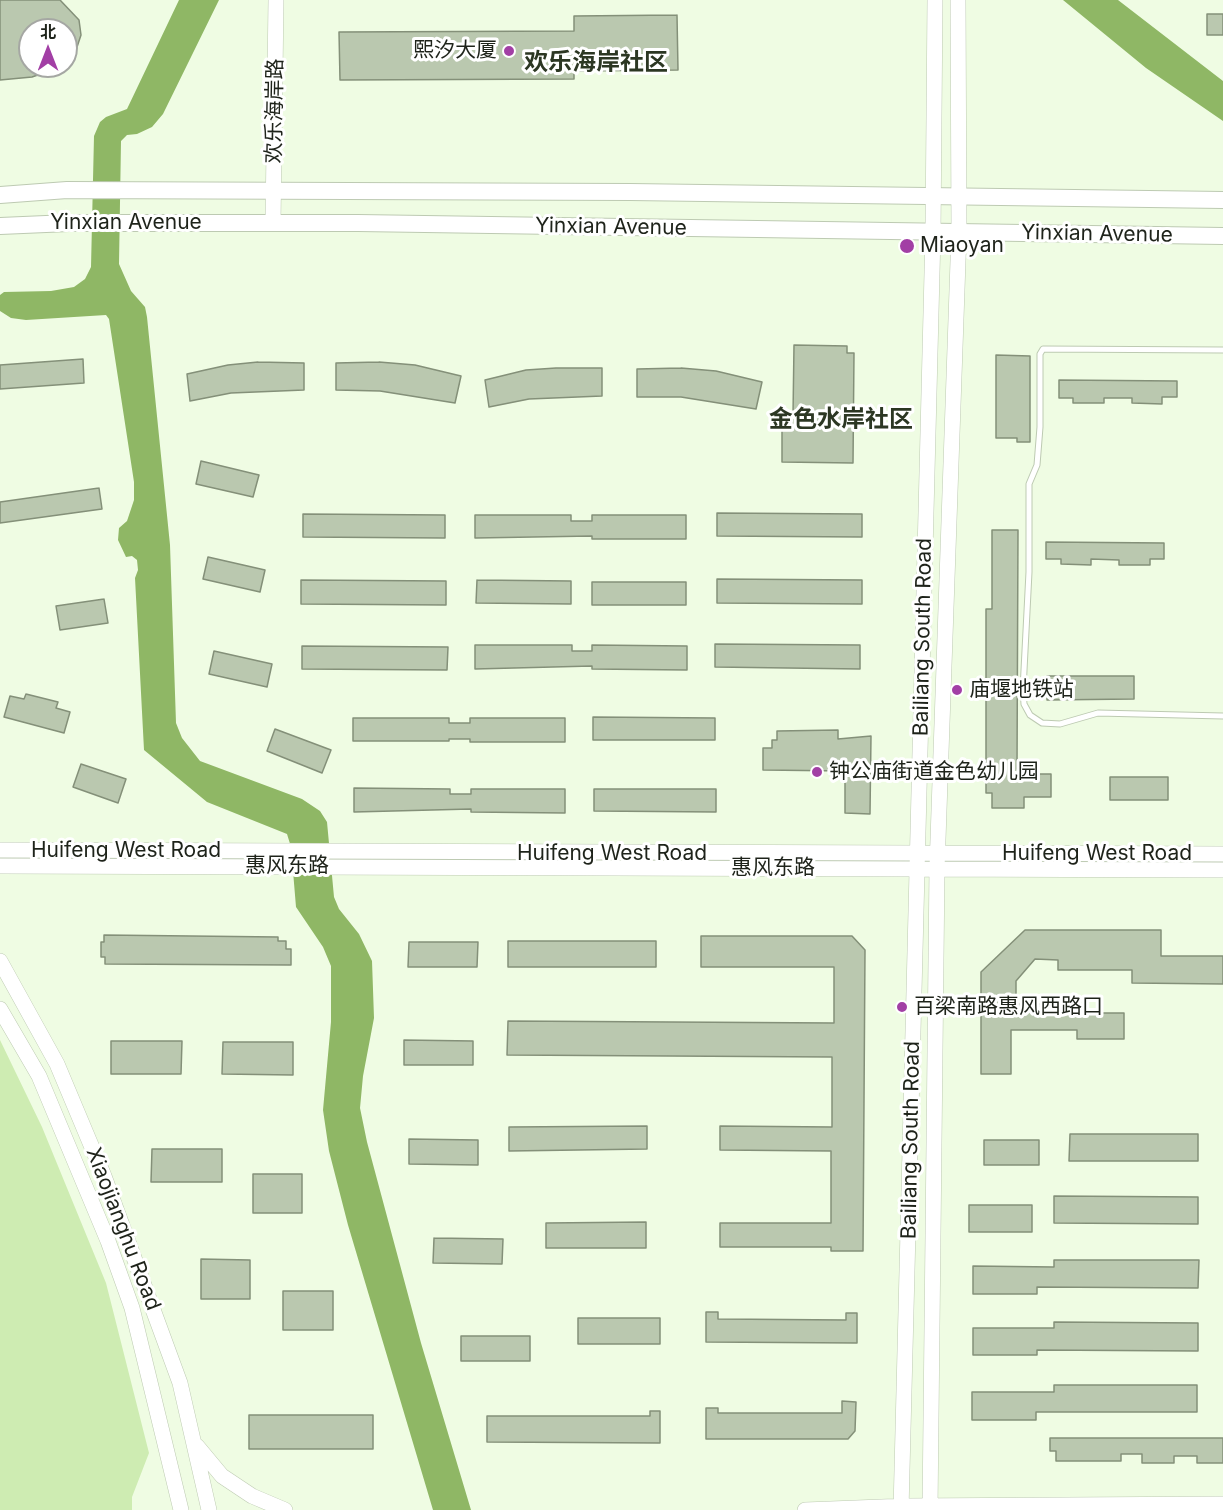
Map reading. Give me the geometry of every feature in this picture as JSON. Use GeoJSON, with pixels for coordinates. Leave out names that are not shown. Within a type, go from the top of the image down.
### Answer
{"type":"FeatureCollection","features":[{"type":"Feature","properties":{"kind":"main road","name":"Yinxian Avenue"},"geometry":{"type":"LineString","coordinates":[[0,195],[68,190],[960,195],[1223,200]]}},
{"type":"Feature","properties":{"kind":"main road","name":"Yinxian Avenue"},"geometry":{"type":"LineString","coordinates":[[0,226],[69,223],[273,223],[1223,236]]}},
{"type":"Feature","properties":{"kind":"street","name":"欢乐海岸路"},"geometry":{"type":"LineString","coordinates":[[273,223],[276,0]]}},
{"type":"Feature","properties":{"kind":"street","name":"Bailiang South Road"},"geometry":{"type":"LineString","coordinates":[[901,1508],[933,233],[934,0]]}},
{"type":"Feature","properties":{"kind":"street","name":"Bailiang South Road"},"geometry":{"type":"LineString","coordinates":[[930,1508],[937,861],[960,195],[958,0]]}},
{"type":"Feature","properties":{"kind":"street","name":"Huifeng West Road"},"geometry":{"type":"LineString","coordinates":[[0,850],[917,862]]}},
{"type":"Feature","properties":{"kind":"street","name":"Huifeng West Road"},"geometry":{"type":"LineString","coordinates":[[937,861],[1223,854]]}},
{"type":"Feature","properties":{"kind":"street","name":"惠风东路"},"geometry":{"type":"LineString","coordinates":[[0,866],[937,861],[1223,870]]}},
{"type":"Feature","properties":{"kind":"street","name":"Xiaojianghu Road"},"geometry":{"type":"LineString","coordinates":[[0,961],[57,1064],[104,1176],[180,1383],[209,1510]]}},
{"type":"Feature","properties":{"kind":"street","name":"Xiaojianghu Road"},"geometry":{"type":"LineString","coordinates":[[0,1008],[39,1076],[108,1241],[128,1296],[181,1510]]}},
{"type":"Feature","properties":{"kind":"street"},"geometry":{"type":"LineString","coordinates":[[195,1443],[222,1476],[252,1496],[285,1510]]}},
{"type":"Feature","properties":{"kind":"street"},"geometry":{"type":"LineString","coordinates":[[805,1510],[1223,1504]]}},
{"type":"Feature","properties":{"kind":"lane"},"geometry":{"type":"LineString","coordinates":[[1223,350],[1043,349],[1040,354],[1041,427],[1037,465],[1029,484],[1029,572],[1023,690],[1024,704],[1030,715],[1042,723],[1060,724],[1098,713],[1223,716]]}},
{"type":"Feature","properties":{"kind":"shaded area"},"geometry":{"type":"Polygon","coordinates":[[[179,0],[219,0],[163,114],[152,127],[137,134],[127,135],[121,141],[119,264],[131,291],[145,307],[147,317],[170,545],[176,723],[182,738],[200,761],[302,799],[320,811],[327,822],[334,897],[339,909],[359,934],[372,961],[374,1018],[363,1076],[360,1108],[367,1142],[421,1343],[471,1510],[433,1510],[348,1225],[329,1151],[323,1110],[331,1022],[331,966],[323,947],[296,907],[291,847],[287,834],[207,802],[144,750],[135,578],[138,570],[137,560],[132,556],[126,557],[118,540],[119,528],[127,521],[134,500],[134,482],[109,319],[106,315],[26,320],[11,318],[0,311],[0,295],[4,292],[51,291],[74,287],[85,279],[91,267],[94,136],[100,122],[106,117],[127,109],[179,0]]]}},
{"type":"Feature","properties":{"kind":"shaded area"},"geometry":{"type":"Polygon","coordinates":[[[1063,0],[1118,0],[1223,81],[1223,121],[1146,68],[1063,0]]]}},
{"type":"Feature","properties":{"kind":"shaded area"},"geometry":{"type":"Polygon","coordinates":[[[0,1040],[42,1127],[106,1283],[149,1453],[132,1497],[132,1510],[0,1510],[0,1040]]]}},
{"type":"Feature","properties":{"kind":"building"},"geometry":{"type":"Polygon","coordinates":[[[0,0],[60,0],[77,18],[18,18],[18,78],[21,78],[0,80],[0,0]]]}},
{"type":"Feature","properties":{"kind":"building"},"geometry":{"type":"Polygon","coordinates":[[[1207,14],[1223,14],[1223,35],[1207,35],[1207,14]]]}},
{"type":"Feature","properties":{"kind":"building","name":"熙汐大厦"},"geometry":{"type":"Polygon","coordinates":[[[677,15],[678,70],[574,71],[574,79],[340,80],[339,32],[574,31],[574,16],[677,15]]]}},
{"type":"Feature","properties":{"kind":"building"},"geometry":{"type":"Polygon","coordinates":[[[78,19],[79,20],[81,35],[78,44],[78,19]]]}},
{"type":"Feature","properties":{"kind":"building"},"geometry":{"type":"Polygon","coordinates":[[[794,345],[847,346],[847,353],[854,353],[853,463],[782,462],[782,415],[793,415],[794,345]]]}},
{"type":"Feature","properties":{"kind":"building"},"geometry":{"type":"Polygon","coordinates":[[[996,355],[1030,356],[1030,442],[1017,442],[1017,438],[996,438],[996,355]]]}},
{"type":"Feature","properties":{"kind":"building"},"geometry":{"type":"Polygon","coordinates":[[[83,359],[84,383],[0,389],[0,365],[83,359]]]}},
{"type":"Feature","properties":{"kind":"building"},"geometry":{"type":"Polygon","coordinates":[[[258,362],[304,363],[304,390],[231,393],[190,401],[187,374],[228,365],[258,362]]]}},
{"type":"Feature","properties":{"kind":"building"},"geometry":{"type":"Polygon","coordinates":[[[379,362],[415,365],[461,376],[455,403],[380,391],[336,390],[336,363],[379,362]]]}},
{"type":"Feature","properties":{"kind":"building"},"geometry":{"type":"Polygon","coordinates":[[[602,368],[602,396],[529,399],[489,407],[485,380],[526,370],[602,368]]]}},
{"type":"Feature","properties":{"kind":"building"},"geometry":{"type":"Polygon","coordinates":[[[681,368],[716,371],[762,382],[756,409],[681,397],[637,397],[637,369],[681,368]]]}},
{"type":"Feature","properties":{"kind":"building"},"geometry":{"type":"Polygon","coordinates":[[[1059,380],[1177,381],[1177,397],[1162,397],[1162,404],[1132,403],[1132,398],[1104,398],[1104,403],[1073,403],[1073,398],[1059,398],[1059,380]]]}},
{"type":"Feature","properties":{"kind":"building"},"geometry":{"type":"Polygon","coordinates":[[[201,461],[259,475],[253,497],[196,484],[201,461]]]}},
{"type":"Feature","properties":{"kind":"building"},"geometry":{"type":"Polygon","coordinates":[[[99,488],[102,509],[0,523],[0,502],[99,488]]]}},
{"type":"Feature","properties":{"kind":"building"},"geometry":{"type":"Polygon","coordinates":[[[717,513],[862,514],[862,537],[717,536],[717,513]]]}},
{"type":"Feature","properties":{"kind":"building"},"geometry":{"type":"Polygon","coordinates":[[[303,514],[445,515],[445,538],[303,537],[303,514]]]}},
{"type":"Feature","properties":{"kind":"building"},"geometry":{"type":"Polygon","coordinates":[[[475,515],[571,515],[571,521],[592,521],[592,515],[686,515],[686,539],[592,539],[592,536],[475,538],[475,515]]]}},
{"type":"Feature","properties":{"kind":"building"},"geometry":{"type":"Polygon","coordinates":[[[992,530],[1018,530],[1017,769],[1024,769],[1024,774],[1051,774],[1051,797],[1024,797],[1024,808],[992,808],[992,793],[986,793],[986,609],[992,609],[992,530]]]}},
{"type":"Feature","properties":{"kind":"building"},"geometry":{"type":"Polygon","coordinates":[[[1046,542],[1164,543],[1164,559],[1150,559],[1150,565],[1119,565],[1119,560],[1091,559],[1091,565],[1061,564],[1061,559],[1046,559],[1046,542]]]}},
{"type":"Feature","properties":{"kind":"building"},"geometry":{"type":"Polygon","coordinates":[[[208,557],[265,570],[260,592],[203,579],[208,557]]]}},
{"type":"Feature","properties":{"kind":"building"},"geometry":{"type":"Polygon","coordinates":[[[717,579],[862,580],[862,604],[717,603],[717,579]]]}},
{"type":"Feature","properties":{"kind":"building"},"geometry":{"type":"Polygon","coordinates":[[[301,580],[446,581],[446,605],[301,604],[301,580]]]}},
{"type":"Feature","properties":{"kind":"building"},"geometry":{"type":"Polygon","coordinates":[[[477,580],[571,581],[571,604],[476,603],[477,580]]]}},
{"type":"Feature","properties":{"kind":"building"},"geometry":{"type":"Polygon","coordinates":[[[592,582],[686,582],[686,605],[592,605],[592,582]]]}},
{"type":"Feature","properties":{"kind":"building"},"geometry":{"type":"Polygon","coordinates":[[[104,599],[108,623],[60,630],[56,606],[104,599]]]}},
{"type":"Feature","properties":{"kind":"building"},"geometry":{"type":"Polygon","coordinates":[[[715,644],[860,645],[860,669],[715,667],[715,644]]]}},
{"type":"Feature","properties":{"kind":"building"},"geometry":{"type":"Polygon","coordinates":[[[475,645],[572,645],[572,651],[592,651],[592,645],[687,646],[687,670],[592,669],[592,666],[475,669],[475,645]]]}},
{"type":"Feature","properties":{"kind":"building"},"geometry":{"type":"Polygon","coordinates":[[[302,646],[448,647],[447,670],[302,669],[302,646]]]}},
{"type":"Feature","properties":{"kind":"building"},"geometry":{"type":"Polygon","coordinates":[[[214,651],[272,664],[267,687],[209,674],[214,651]]]}},
{"type":"Feature","properties":{"kind":"building"},"geometry":{"type":"Polygon","coordinates":[[[1047,676],[1134,676],[1134,699],[1047,700],[1047,676]]]}},
{"type":"Feature","properties":{"kind":"building"},"geometry":{"type":"Polygon","coordinates":[[[26,694],[58,702],[56,708],[70,712],[64,733],[4,717],[10,696],[24,699],[26,694]]]}},
{"type":"Feature","properties":{"kind":"building"},"geometry":{"type":"Polygon","coordinates":[[[593,717],[715,718],[715,740],[593,740],[593,717]]]}},
{"type":"Feature","properties":{"kind":"building"},"geometry":{"type":"Polygon","coordinates":[[[353,718],[449,718],[449,723],[470,723],[470,718],[565,718],[565,742],[470,742],[470,739],[353,741],[353,718]]]}},
{"type":"Feature","properties":{"kind":"building"},"geometry":{"type":"Polygon","coordinates":[[[275,729],[331,750],[322,773],[267,751],[275,729]]]}},
{"type":"Feature","properties":{"kind":"building"},"geometry":{"type":"Polygon","coordinates":[[[838,730],[838,739],[871,736],[870,814],[845,813],[845,771],[763,770],[763,748],[772,748],[772,740],[777,740],[777,731],[838,730]]]}},
{"type":"Feature","properties":{"kind":"building"},"geometry":{"type":"Polygon","coordinates":[[[81,764],[126,779],[118,803],[73,787],[81,764]]]}},
{"type":"Feature","properties":{"kind":"building"},"geometry":{"type":"Polygon","coordinates":[[[1110,777],[1168,777],[1168,800],[1110,800],[1110,777]]]}},
{"type":"Feature","properties":{"kind":"building"},"geometry":{"type":"Polygon","coordinates":[[[354,788],[450,789],[450,794],[471,794],[471,789],[565,789],[565,813],[471,812],[471,809],[354,812],[354,788]]]}},
{"type":"Feature","properties":{"kind":"building"},"geometry":{"type":"Polygon","coordinates":[[[594,789],[716,789],[716,812],[594,811],[594,789]]]}},
{"type":"Feature","properties":{"kind":"building"},"geometry":{"type":"Polygon","coordinates":[[[1025,930],[1161,930],[1161,956],[1223,956],[1223,984],[1132,983],[1132,970],[1058,970],[1058,960],[1035,959],[1016,981],[1016,1004],[1076,1004],[1076,1013],[1124,1013],[1124,1039],[1077,1039],[1077,1030],[1011,1030],[1011,1074],[981,1074],[981,972],[1025,930]]]}},
{"type":"Feature","properties":{"kind":"building"},"geometry":{"type":"Polygon","coordinates":[[[104,935],[278,937],[278,941],[286,941],[286,949],[291,949],[291,965],[105,964],[105,957],[101,957],[101,942],[104,942],[104,935]]]}},
{"type":"Feature","properties":{"kind":"building"},"geometry":{"type":"Polygon","coordinates":[[[701,936],[852,936],[865,950],[863,1251],[831,1251],[831,1247],[720,1247],[720,1223],[831,1223],[831,1151],[720,1150],[720,1126],[832,1127],[832,1057],[507,1055],[508,1021],[834,1023],[834,967],[701,967],[701,936]]]}},
{"type":"Feature","properties":{"kind":"building"},"geometry":{"type":"Polygon","coordinates":[[[508,941],[656,941],[656,967],[508,967],[508,941]]]}},
{"type":"Feature","properties":{"kind":"building"},"geometry":{"type":"Polygon","coordinates":[[[409,942],[478,942],[477,967],[408,967],[409,942]]]}},
{"type":"Feature","properties":{"kind":"building"},"geometry":{"type":"Polygon","coordinates":[[[404,1040],[473,1041],[473,1065],[404,1065],[404,1040]]]}},
{"type":"Feature","properties":{"kind":"building"},"geometry":{"type":"Polygon","coordinates":[[[111,1041],[182,1041],[181,1074],[111,1074],[111,1041]]]}},
{"type":"Feature","properties":{"kind":"building"},"geometry":{"type":"Polygon","coordinates":[[[223,1042],[293,1042],[293,1075],[222,1074],[223,1042]]]}},
{"type":"Feature","properties":{"kind":"building"},"geometry":{"type":"Polygon","coordinates":[[[647,1126],[647,1149],[509,1151],[509,1127],[647,1126]]]}},
{"type":"Feature","properties":{"kind":"building"},"geometry":{"type":"Polygon","coordinates":[[[1070,1134],[1198,1134],[1198,1161],[1069,1161],[1070,1134]]]}},
{"type":"Feature","properties":{"kind":"building"},"geometry":{"type":"Polygon","coordinates":[[[409,1139],[478,1140],[478,1165],[409,1164],[409,1139]]]}},
{"type":"Feature","properties":{"kind":"building"},"geometry":{"type":"Polygon","coordinates":[[[984,1140],[1039,1140],[1039,1165],[984,1165],[984,1140]]]}},
{"type":"Feature","properties":{"kind":"building"},"geometry":{"type":"Polygon","coordinates":[[[152,1149],[222,1149],[222,1182],[151,1182],[152,1149]]]}},
{"type":"Feature","properties":{"kind":"building"},"geometry":{"type":"Polygon","coordinates":[[[253,1174],[302,1174],[302,1213],[253,1213],[253,1174]]]}},
{"type":"Feature","properties":{"kind":"building"},"geometry":{"type":"Polygon","coordinates":[[[1054,1196],[1198,1197],[1198,1224],[1054,1223],[1054,1196]]]}},
{"type":"Feature","properties":{"kind":"building"},"geometry":{"type":"Polygon","coordinates":[[[969,1205],[1032,1205],[1032,1232],[969,1232],[969,1205]]]}},
{"type":"Feature","properties":{"kind":"building"},"geometry":{"type":"Polygon","coordinates":[[[646,1222],[646,1248],[546,1248],[546,1223],[646,1222]]]}},
{"type":"Feature","properties":{"kind":"building"},"geometry":{"type":"Polygon","coordinates":[[[434,1238],[503,1239],[502,1264],[433,1263],[434,1238]]]}},
{"type":"Feature","properties":{"kind":"building"},"geometry":{"type":"Polygon","coordinates":[[[201,1259],[250,1260],[250,1299],[201,1299],[201,1259]]]}},
{"type":"Feature","properties":{"kind":"building"},"geometry":{"type":"Polygon","coordinates":[[[1054,1260],[1199,1260],[1198,1288],[1037,1287],[1037,1294],[973,1294],[973,1266],[1054,1267],[1054,1260]]]}},
{"type":"Feature","properties":{"kind":"building"},"geometry":{"type":"Polygon","coordinates":[[[283,1291],[333,1291],[333,1330],[283,1330],[283,1291]]]}},
{"type":"Feature","properties":{"kind":"building"},"geometry":{"type":"Polygon","coordinates":[[[706,1312],[718,1312],[718,1319],[846,1320],[846,1313],[857,1313],[857,1343],[706,1342],[706,1312]]]}},
{"type":"Feature","properties":{"kind":"building"},"geometry":{"type":"Polygon","coordinates":[[[578,1318],[660,1318],[660,1344],[578,1344],[578,1318]]]}},
{"type":"Feature","properties":{"kind":"building"},"geometry":{"type":"Polygon","coordinates":[[[1054,1322],[1198,1323],[1198,1351],[1037,1350],[1037,1355],[973,1355],[973,1328],[1054,1328],[1054,1322]]]}},
{"type":"Feature","properties":{"kind":"building"},"geometry":{"type":"Polygon","coordinates":[[[461,1336],[530,1336],[530,1361],[461,1361],[461,1336]]]}},
{"type":"Feature","properties":{"kind":"building"},"geometry":{"type":"Polygon","coordinates":[[[1054,1385],[1197,1385],[1197,1412],[1036,1412],[1036,1420],[972,1420],[972,1392],[1054,1392],[1054,1385]]]}},
{"type":"Feature","properties":{"kind":"building"},"geometry":{"type":"Polygon","coordinates":[[[842,1401],[856,1402],[855,1431],[848,1439],[706,1439],[706,1408],[718,1408],[718,1413],[842,1413],[842,1401]]]}},
{"type":"Feature","properties":{"kind":"building"},"geometry":{"type":"Polygon","coordinates":[[[650,1411],[660,1411],[660,1443],[487,1442],[487,1416],[650,1416],[650,1411]]]}},
{"type":"Feature","properties":{"kind":"building"},"geometry":{"type":"Polygon","coordinates":[[[249,1415],[373,1415],[373,1449],[249,1449],[249,1415]]]}},
{"type":"Feature","properties":{"kind":"building"},"geometry":{"type":"Polygon","coordinates":[[[1050,1438],[1223,1438],[1223,1463],[1197,1463],[1197,1456],[1174,1456],[1174,1463],[1142,1463],[1142,1454],[1121,1454],[1121,1461],[1056,1461],[1056,1451],[1050,1451],[1050,1438]]]}},
{"type":"Feature","properties":{"kind":"place","name":"熙汐大厦"},"geometry":{"type":"Point","coordinates":[509,51]}},
{"type":"Feature","properties":{"kind":"place","name":"Miaoyan"},"geometry":{"type":"Point","coordinates":[907,246]}},
{"type":"Feature","properties":{"kind":"place","name":"庙堰地铁站"},"geometry":{"type":"Point","coordinates":[957,690]}},
{"type":"Feature","properties":{"kind":"place","name":"钟公庙街道金色幼儿园"},"geometry":{"type":"Point","coordinates":[817,772]}},
{"type":"Feature","properties":{"kind":"place","name":"百梁南路惠风西路口"},"geometry":{"type":"Point","coordinates":[902,1007]}},
{"type":"Feature","properties":{"kind":"district","name":"欢乐海岸社区"},"geometry":{"type":"Point","coordinates":[596,63]}},
{"type":"Feature","properties":{"kind":"district","name":"金色水岸社区"},"geometry":{"type":"Point","coordinates":[841,420]}}]}
